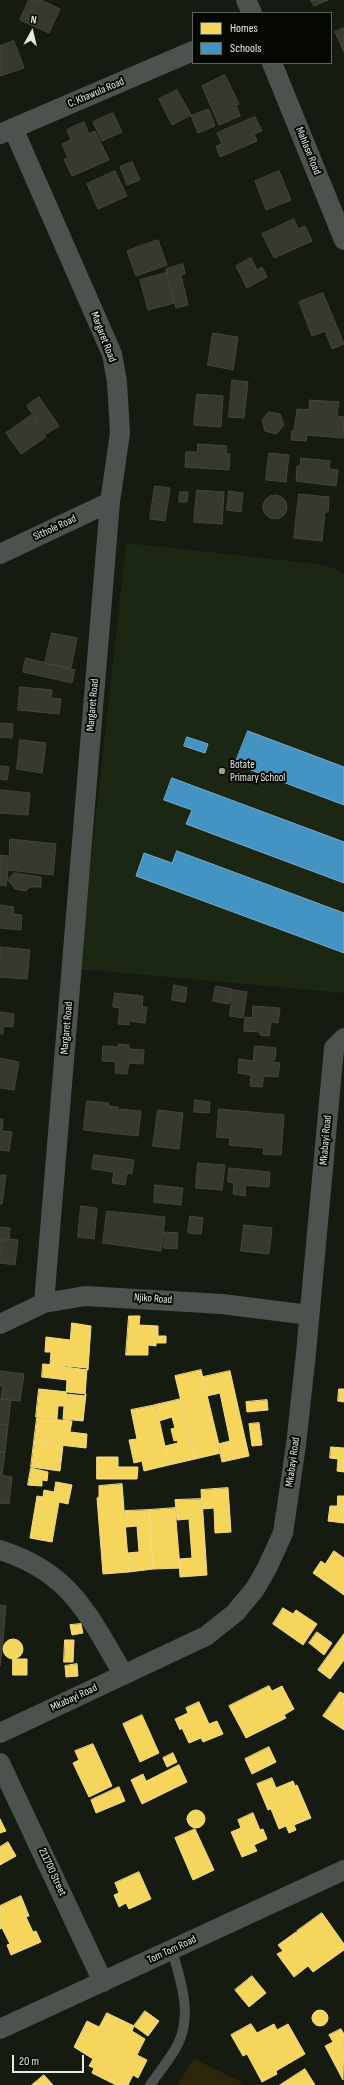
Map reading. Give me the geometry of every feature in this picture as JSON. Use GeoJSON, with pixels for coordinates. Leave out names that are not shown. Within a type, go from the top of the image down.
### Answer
{"type":"FeatureCollection","features":[{"type":"Feature","properties":{"kind":"street"},"geometry":{"type":"LineString","coordinates":[[246,0],[252,12]]}},
{"type":"Feature","properties":{"kind":"street","name":"C. Khawula Road"},"geometry":{"type":"LineString","coordinates":[[7,131],[192,52]]}},
{"type":"Feature","properties":{"kind":"street","name":"Mahlase Road"},"geometry":{"type":"LineString","coordinates":[[272,64],[344,240]]}},
{"type":"Feature","properties":{"kind":"street","name":"Margaret Road"},"geometry":{"type":"LineString","coordinates":[[7,131],[112,354],[117,382],[120,433],[110,502],[44,1303]]}},
{"type":"Feature","properties":{"kind":"street","name":"Sithole Road"},"geometry":{"type":"LineString","coordinates":[[0,554],[110,502]]}},
{"type":"Feature","properties":{"kind":"street","name":"Mkabayi Road"},"geometry":{"type":"LineString","coordinates":[[0,1733],[124,1676],[206,1636],[235,1613],[267,1568],[283,1533],[296,1445],[310,1315],[334,1048],[344,1038]]}},
{"type":"Feature","properties":{"kind":"street","name":"Njiko Road"},"geometry":{"type":"LineString","coordinates":[[0,1324],[44,1303],[85,1296],[222,1304],[310,1315]]}},
{"type":"Feature","properties":{"kind":"street"},"geometry":{"type":"LineString","coordinates":[[0,1550],[23,1557],[52,1574],[80,1602],[124,1676]]}},
{"type":"Feature","properties":{"kind":"street","name":"211700 Street"},"geometry":{"type":"LineString","coordinates":[[0,1763],[103,1982]]}},
{"type":"Feature","properties":{"kind":"street","name":"Tom Tom Road"},"geometry":{"type":"LineString","coordinates":[[0,2029],[343,1874]]}},
{"type":"Feature","properties":{"kind":"lane"},"geometry":{"type":"LineString","coordinates":[[150,2085],[178,2044],[184,2027],[184,1996],[172,1950]]}},
{"type":"Feature","properties":{"kind":"shaded area","name":"Botate Primary School"},"geometry":{"type":"Polygon","coordinates":[[[126,543],[325,565],[344,573],[344,993],[79,969],[126,543]]]}},
{"type":"Feature","properties":{"kind":"shaded area"},"geometry":{"type":"Polygon","coordinates":[[[194,2059],[242,2082],[240,2085],[177,2085],[194,2059]]]}},
{"type":"Feature","properties":{"kind":"building: Homes"},"geometry":{"type":"Polygon","coordinates":[[[129,1316],[140,1316],[139,1325],[158,1326],[158,1336],[166,1336],[166,1343],[156,1343],[156,1346],[148,1345],[148,1355],[126,1355],[129,1316]]]}},
{"type":"Feature","properties":{"kind":"building: Homes"},"geometry":{"type":"Polygon","coordinates":[[[72,1323],[91,1326],[88,1370],[50,1365],[51,1352],[45,1352],[46,1337],[70,1340],[72,1323]]]}},
{"type":"Feature","properties":{"kind":"building: Homes"},"geometry":{"type":"Polygon","coordinates":[[[43,1364],[87,1368],[85,1396],[66,1394],[67,1380],[42,1377],[43,1364]]]}},
{"type":"Feature","properties":{"kind":"building: Homes"},"geometry":{"type":"Polygon","coordinates":[[[201,1370],[221,1453],[195,1459],[175,1376],[201,1370]]]}},
{"type":"Feature","properties":{"kind":"building: Homes"},"geometry":{"type":"Polygon","coordinates":[[[230,1371],[249,1456],[222,1462],[218,1444],[230,1441],[220,1393],[207,1396],[203,1377],[230,1371]]]}},
{"type":"Feature","properties":{"kind":"building: Homes"},"geometry":{"type":"Polygon","coordinates":[[[39,1389],[86,1394],[83,1421],[63,1419],[64,1406],[58,1406],[57,1419],[36,1417],[39,1389]]]}},
{"type":"Feature","properties":{"kind":"building: Homes"},"geometry":{"type":"Polygon","coordinates":[[[339,1389],[344,1389],[344,1402],[338,1401],[339,1389]]]}},
{"type":"Feature","properties":{"kind":"building: Homes"},"geometry":{"type":"Polygon","coordinates":[[[181,1399],[195,1459],[169,1465],[165,1446],[178,1443],[177,1440],[174,1441],[171,1429],[175,1428],[172,1417],[159,1421],[155,1405],[181,1399]]]}},
{"type":"Feature","properties":{"kind":"building: Homes"},"geometry":{"type":"Polygon","coordinates":[[[267,1400],[268,1410],[247,1412],[246,1402],[267,1400]]]}},
{"type":"Feature","properties":{"kind":"building: Homes"},"geometry":{"type":"Polygon","coordinates":[[[156,1405],[169,1465],[144,1471],[142,1461],[134,1463],[129,1440],[137,1439],[131,1410],[156,1405]]]}},
{"type":"Feature","properties":{"kind":"building: Homes"},"geometry":{"type":"Polygon","coordinates":[[[37,1418],[72,1421],[70,1432],[87,1434],[86,1448],[34,1442],[37,1418]]]}},
{"type":"Feature","properties":{"kind":"building: Homes"},"geometry":{"type":"Polygon","coordinates":[[[259,1423],[262,1445],[252,1446],[249,1424],[259,1423]]]}},
{"type":"Feature","properties":{"kind":"building: Homes"},"geometry":{"type":"Polygon","coordinates":[[[34,1442],[63,1445],[60,1471],[31,1467],[34,1442]]]}},
{"type":"Feature","properties":{"kind":"building: Homes"},"geometry":{"type":"Polygon","coordinates":[[[331,1447],[344,1448],[344,1472],[337,1471],[338,1459],[330,1458],[331,1447]]]}},
{"type":"Feature","properties":{"kind":"building: Homes"},"geometry":{"type":"Polygon","coordinates":[[[97,1457],[118,1457],[118,1467],[138,1467],[137,1479],[97,1479],[97,1457]]]}},
{"type":"Feature","properties":{"kind":"building: Homes"},"geometry":{"type":"Polygon","coordinates":[[[31,1468],[48,1472],[47,1481],[42,1480],[42,1486],[28,1485],[31,1468]]]}},
{"type":"Feature","properties":{"kind":"building: Homes"},"geometry":{"type":"Polygon","coordinates":[[[56,1482],[72,1485],[68,1504],[59,1502],[52,1542],[30,1538],[37,1496],[43,1497],[44,1490],[54,1492],[56,1482]]]}},
{"type":"Feature","properties":{"kind":"building: Homes"},"geometry":{"type":"Polygon","coordinates":[[[122,1484],[129,1572],[103,1574],[97,1498],[99,1497],[99,1486],[122,1484]]]}},
{"type":"Feature","properties":{"kind":"building: Homes"},"geometry":{"type":"Polygon","coordinates":[[[228,1488],[231,1532],[215,1533],[214,1508],[202,1509],[201,1490],[228,1488]]]}},
{"type":"Feature","properties":{"kind":"building: Homes"},"geometry":{"type":"Polygon","coordinates":[[[338,1496],[344,1496],[344,1523],[328,1521],[330,1506],[337,1506],[338,1496]]]}},
{"type":"Feature","properties":{"kind":"building: Homes"},"geometry":{"type":"Polygon","coordinates":[[[202,1499],[207,1575],[180,1577],[179,1559],[192,1558],[189,1519],[177,1520],[175,1500],[202,1499]]]}},
{"type":"Feature","properties":{"kind":"building: Homes"},"geometry":{"type":"Polygon","coordinates":[[[175,1508],[180,1568],[153,1569],[149,1510],[175,1508]]]}},
{"type":"Feature","properties":{"kind":"building: Homes"},"geometry":{"type":"Polygon","coordinates":[[[149,1510],[153,1569],[129,1572],[127,1553],[139,1552],[137,1526],[126,1527],[125,1511],[149,1510]]]}},
{"type":"Feature","properties":{"kind":"building: Homes"},"geometry":{"type":"Polygon","coordinates":[[[334,1551],[344,1558],[344,1595],[313,1573],[321,1561],[325,1564],[334,1551]]]}},
{"type":"Feature","properties":{"kind":"building: Homes"},"geometry":{"type":"Polygon","coordinates":[[[283,1608],[293,1614],[296,1610],[317,1624],[303,1645],[273,1624],[283,1608]]]}},
{"type":"Feature","properties":{"kind":"building: Homes"},"geometry":{"type":"Polygon","coordinates":[[[81,1624],[83,1633],[72,1635],[70,1625],[81,1624]]]}},
{"type":"Feature","properties":{"kind":"building: Homes"},"geometry":{"type":"Polygon","coordinates":[[[317,1632],[332,1643],[324,1655],[309,1643],[317,1632]]]}},
{"type":"Feature","properties":{"kind":"building: Homes"},"geometry":{"type":"Polygon","coordinates":[[[344,1634],[344,1660],[330,1679],[318,1670],[344,1634]]]}},
{"type":"Feature","properties":{"kind":"building: Homes"},"geometry":{"type":"Polygon","coordinates":[[[13,1639],[20,1642],[23,1649],[20,1656],[13,1659],[6,1656],[3,1649],[6,1642],[13,1639]]]}},
{"type":"Feature","properties":{"kind":"building: Homes"},"geometry":{"type":"Polygon","coordinates":[[[65,1640],[74,1640],[73,1662],[64,1662],[65,1640]]]}},
{"type":"Feature","properties":{"kind":"building: Homes"},"geometry":{"type":"Polygon","coordinates":[[[13,1659],[27,1659],[27,1675],[13,1675],[13,1659]]]}},
{"type":"Feature","properties":{"kind":"building: Homes"},"geometry":{"type":"Polygon","coordinates":[[[77,1664],[78,1676],[66,1677],[65,1666],[77,1664]]]}},
{"type":"Feature","properties":{"kind":"building: Homes"},"geometry":{"type":"Polygon","coordinates":[[[269,1686],[272,1691],[282,1686],[294,1709],[284,1715],[286,1718],[246,1738],[229,1706],[269,1686]]]}},
{"type":"Feature","properties":{"kind":"building: Homes"},"geometry":{"type":"Polygon","coordinates":[[[340,1692],[344,1694],[344,1730],[323,1716],[340,1692]]]}},
{"type":"Feature","properties":{"kind":"building: Homes"},"geometry":{"type":"Polygon","coordinates":[[[199,1702],[209,1724],[217,1721],[223,1734],[203,1742],[201,1738],[189,1743],[182,1728],[180,1730],[175,1719],[188,1713],[186,1708],[199,1702]]]}},
{"type":"Feature","properties":{"kind":"building: Homes"},"geometry":{"type":"Polygon","coordinates":[[[142,1715],[159,1753],[140,1762],[123,1724],[142,1715]]]}},
{"type":"Feature","properties":{"kind":"building: Homes"},"geometry":{"type":"Polygon","coordinates":[[[93,1744],[112,1786],[89,1797],[73,1763],[79,1760],[75,1751],[93,1744]]]}},
{"type":"Feature","properties":{"kind":"building: Homes"},"geometry":{"type":"Polygon","coordinates":[[[269,1747],[276,1762],[252,1774],[245,1759],[269,1747]]]}},
{"type":"Feature","properties":{"kind":"building: Homes"},"geometry":{"type":"Polygon","coordinates":[[[173,1753],[177,1762],[167,1767],[163,1758],[173,1753]]]}},
{"type":"Feature","properties":{"kind":"building: Homes"},"geometry":{"type":"Polygon","coordinates":[[[179,1765],[187,1782],[142,1804],[131,1780],[143,1774],[146,1781],[179,1765]]]}},
{"type":"Feature","properties":{"kind":"building: Homes"},"geometry":{"type":"Polygon","coordinates":[[[272,1778],[276,1788],[293,1781],[295,1786],[297,1785],[311,1818],[294,1825],[296,1830],[289,1833],[286,1826],[279,1829],[271,1809],[268,1810],[257,1784],[272,1778]]]}},
{"type":"Feature","properties":{"kind":"building: Homes"},"geometry":{"type":"Polygon","coordinates":[[[119,1787],[125,1801],[96,1813],[91,1800],[119,1787]]]}},
{"type":"Feature","properties":{"kind":"building: Homes"},"geometry":{"type":"Polygon","coordinates":[[[196,1810],[202,1813],[205,1819],[202,1825],[196,1828],[190,1825],[187,1819],[190,1813],[196,1810]]]}},
{"type":"Feature","properties":{"kind":"building: Homes"},"geometry":{"type":"Polygon","coordinates":[[[253,1813],[260,1830],[263,1829],[267,1839],[254,1845],[257,1851],[242,1857],[231,1832],[241,1828],[238,1820],[253,1813]]]}},
{"type":"Feature","properties":{"kind":"building: Homes"},"geometry":{"type":"Polygon","coordinates":[[[0,1819],[6,1831],[0,1833],[0,1819]]]}},
{"type":"Feature","properties":{"kind":"building: Homes"},"geometry":{"type":"Polygon","coordinates":[[[195,1829],[214,1870],[193,1880],[175,1838],[195,1829]]]}},
{"type":"Feature","properties":{"kind":"building: Homes"},"geometry":{"type":"Polygon","coordinates":[[[8,1842],[16,1856],[0,1865],[0,1847],[8,1842]]]}},
{"type":"Feature","properties":{"kind":"building: Homes"},"geometry":{"type":"Polygon","coordinates":[[[139,1872],[151,1899],[129,1909],[126,1903],[119,1907],[114,1895],[119,1893],[115,1883],[139,1872]]]}},
{"type":"Feature","properties":{"kind":"building: Homes"},"geometry":{"type":"Polygon","coordinates":[[[21,1896],[29,1916],[26,1917],[33,1932],[36,1931],[41,1942],[11,1955],[7,1945],[10,1944],[2,1928],[0,1929],[0,1906],[21,1896]]]}},
{"type":"Feature","properties":{"kind":"building: Homes"},"geometry":{"type":"Polygon","coordinates":[[[322,1913],[344,1944],[344,1950],[313,1972],[308,1966],[294,1977],[277,1954],[283,1951],[278,1945],[296,1932],[299,1936],[297,1931],[322,1913]]]}},
{"type":"Feature","properties":{"kind":"building: Homes"},"geometry":{"type":"Polygon","coordinates":[[[252,1976],[266,1993],[249,2007],[235,1990],[252,1976]]]}},
{"type":"Feature","properties":{"kind":"building: Homes"},"geometry":{"type":"Polygon","coordinates":[[[320,2010],[327,2015],[328,2018],[323,2025],[320,2026],[313,2021],[312,2018],[317,2011],[320,2010]]]}},
{"type":"Feature","properties":{"kind":"building: Homes"},"geometry":{"type":"Polygon","coordinates":[[[145,2011],[159,2021],[148,2036],[134,2026],[145,2011]]]}},
{"type":"Feature","properties":{"kind":"building: Homes"},"geometry":{"type":"Polygon","coordinates":[[[107,2013],[134,2026],[132,2031],[145,2039],[137,2055],[147,2060],[138,2078],[133,2075],[128,2085],[116,2085],[92,2073],[94,2068],[89,2066],[93,2059],[74,2047],[87,2021],[99,2027],[107,2013]]]}},
{"type":"Feature","properties":{"kind":"building: Homes"},"geometry":{"type":"Polygon","coordinates":[[[251,2024],[257,2033],[274,2024],[277,2030],[288,2024],[305,2054],[276,2071],[277,2074],[262,2082],[247,2054],[243,2056],[231,2035],[251,2024]]]}},
{"type":"Feature","properties":{"kind":"building: Homes"},"geometry":{"type":"Polygon","coordinates":[[[341,2029],[344,2034],[343,2080],[325,2046],[333,2042],[329,2035],[341,2029]]]}},
{"type":"Feature","properties":{"kind":"building: Homes"},"geometry":{"type":"Polygon","coordinates":[[[305,2069],[315,2085],[280,2085],[305,2069]]]}},
{"type":"Feature","properties":{"kind":"building: Homes"},"geometry":{"type":"Polygon","coordinates":[[[44,2075],[53,2085],[32,2085],[44,2075]]]}},
{"type":"Feature","properties":{"kind":"building: Schools"},"geometry":{"type":"Polygon","coordinates":[[[248,731],[344,767],[344,805],[235,764],[248,731]]]}},
{"type":"Feature","properties":{"kind":"building: Schools"},"geometry":{"type":"Polygon","coordinates":[[[187,737],[208,744],[205,753],[184,746],[187,737]]]}},
{"type":"Feature","properties":{"kind":"building: Schools"},"geometry":{"type":"Polygon","coordinates":[[[172,778],[344,842],[344,883],[186,824],[192,810],[164,800],[172,778]]]}},
{"type":"Feature","properties":{"kind":"building: Schools"},"geometry":{"type":"Polygon","coordinates":[[[177,851],[344,913],[344,953],[136,876],[144,853],[172,863],[177,851]]]}},
{"type":"Feature","properties":{"kind":"building: Other"},"geometry":{"type":"Polygon","coordinates":[[[29,0],[41,0],[60,9],[49,33],[20,20],[29,0]]]}},
{"type":"Feature","properties":{"kind":"building: Other"},"geometry":{"type":"Polygon","coordinates":[[[311,0],[328,0],[314,6],[311,0]]]}},
{"type":"Feature","properties":{"kind":"building: Other"},"geometry":{"type":"Polygon","coordinates":[[[344,28],[344,52],[335,32],[344,28]]]}},
{"type":"Feature","properties":{"kind":"building: Other"},"geometry":{"type":"Polygon","coordinates":[[[14,41],[24,68],[0,76],[0,46],[14,41]]]}},
{"type":"Feature","properties":{"kind":"building: Other"},"geometry":{"type":"Polygon","coordinates":[[[225,75],[239,104],[236,105],[240,116],[219,125],[202,86],[225,75]]]}},
{"type":"Feature","properties":{"kind":"building: Other"},"geometry":{"type":"Polygon","coordinates":[[[177,90],[191,115],[172,125],[159,99],[177,90]]]}},
{"type":"Feature","properties":{"kind":"building: Other"},"geometry":{"type":"Polygon","coordinates":[[[209,109],[215,126],[198,133],[191,116],[209,109]]]}},
{"type":"Feature","properties":{"kind":"building: Other"},"geometry":{"type":"Polygon","coordinates":[[[113,113],[122,132],[102,141],[93,122],[113,113]]]}},
{"type":"Feature","properties":{"kind":"building: Other"},"geometry":{"type":"Polygon","coordinates":[[[255,117],[262,131],[254,134],[257,141],[220,157],[216,146],[222,144],[217,133],[255,117]]]}},
{"type":"Feature","properties":{"kind":"building: Other"},"geometry":{"type":"Polygon","coordinates":[[[84,122],[89,134],[95,131],[109,160],[72,176],[64,159],[68,158],[62,144],[71,140],[67,130],[84,122]]]}},
{"type":"Feature","properties":{"kind":"building: Other"},"geometry":{"type":"Polygon","coordinates":[[[132,162],[140,180],[127,185],[120,167],[132,162]]]}},
{"type":"Feature","properties":{"kind":"building: Other"},"geometry":{"type":"Polygon","coordinates":[[[115,171],[127,196],[98,209],[87,184],[115,171]]]}},
{"type":"Feature","properties":{"kind":"building: Other"},"geometry":{"type":"Polygon","coordinates":[[[279,171],[291,200],[266,210],[255,181],[279,171]]]}},
{"type":"Feature","properties":{"kind":"building: Other"},"geometry":{"type":"Polygon","coordinates":[[[294,219],[298,229],[305,226],[312,241],[274,258],[262,234],[294,219]]]}},
{"type":"Feature","properties":{"kind":"building: Other"},"geometry":{"type":"Polygon","coordinates":[[[158,240],[167,265],[136,276],[127,251],[158,240]]]}},
{"type":"Feature","properties":{"kind":"building: Other"},"geometry":{"type":"Polygon","coordinates":[[[251,258],[257,270],[262,267],[267,277],[247,288],[236,266],[251,258]]]}},
{"type":"Feature","properties":{"kind":"building: Other"},"geometry":{"type":"Polygon","coordinates":[[[183,264],[185,274],[181,275],[188,305],[176,308],[166,269],[183,264]]]}},
{"type":"Feature","properties":{"kind":"building: Other"},"geometry":{"type":"Polygon","coordinates":[[[166,273],[174,303],[148,310],[140,280],[166,273]]]}},
{"type":"Feature","properties":{"kind":"building: Other"},"geometry":{"type":"Polygon","coordinates":[[[323,293],[344,344],[332,349],[325,331],[312,336],[299,302],[323,293]]]}},
{"type":"Feature","properties":{"kind":"building: Other"},"geometry":{"type":"Polygon","coordinates":[[[213,333],[238,337],[233,370],[208,365],[213,333]]]}},
{"type":"Feature","properties":{"kind":"building: Other"},"geometry":{"type":"Polygon","coordinates":[[[232,380],[248,382],[244,418],[229,417],[232,380]]]}},
{"type":"Feature","properties":{"kind":"building: Other"},"geometry":{"type":"Polygon","coordinates":[[[197,394],[223,396],[221,427],[194,425],[197,394]]]}},
{"type":"Feature","properties":{"kind":"building: Other"},"geometry":{"type":"Polygon","coordinates":[[[39,397],[59,426],[46,434],[27,406],[39,397]]]}},
{"type":"Feature","properties":{"kind":"building: Other"},"geometry":{"type":"Polygon","coordinates":[[[310,400],[339,402],[337,416],[344,417],[343,438],[307,435],[306,441],[291,440],[292,431],[294,431],[297,409],[309,410],[310,400]]]}},
{"type":"Feature","properties":{"kind":"building: Other"},"geometry":{"type":"Polygon","coordinates":[[[269,412],[280,414],[284,425],[276,434],[265,431],[262,420],[269,412]]]}},
{"type":"Feature","properties":{"kind":"building: Other"},"geometry":{"type":"Polygon","coordinates":[[[32,415],[46,437],[21,454],[6,433],[32,415]]]}},
{"type":"Feature","properties":{"kind":"building: Other"},"geometry":{"type":"Polygon","coordinates":[[[198,444],[227,446],[226,454],[230,454],[229,470],[185,467],[186,452],[197,452],[198,444]]]}},
{"type":"Feature","properties":{"kind":"building: Other"},"geometry":{"type":"Polygon","coordinates":[[[269,453],[289,455],[286,482],[266,480],[269,453]]]}},
{"type":"Feature","properties":{"kind":"building: Other"},"geometry":{"type":"Polygon","coordinates":[[[301,458],[330,461],[329,469],[338,470],[336,486],[296,481],[297,466],[300,466],[301,458]]]}},
{"type":"Feature","properties":{"kind":"building: Other"},"geometry":{"type":"Polygon","coordinates":[[[155,486],[170,488],[165,521],[150,519],[155,486]]]}},
{"type":"Feature","properties":{"kind":"building: Other"},"geometry":{"type":"Polygon","coordinates":[[[197,490],[224,492],[222,524],[194,522],[197,490]]]}},
{"type":"Feature","properties":{"kind":"building: Other"},"geometry":{"type":"Polygon","coordinates":[[[229,491],[243,493],[241,512],[227,510],[229,491]]]}},
{"type":"Feature","properties":{"kind":"building: Other"},"geometry":{"type":"Polygon","coordinates":[[[180,492],[188,492],[187,502],[179,502],[180,492]]]}},
{"type":"Feature","properties":{"kind":"building: Other"},"geometry":{"type":"Polygon","coordinates":[[[299,494],[329,497],[328,512],[325,512],[322,541],[294,538],[299,494]]]}},
{"type":"Feature","properties":{"kind":"building: Other"},"geometry":{"type":"Polygon","coordinates":[[[275,495],[284,498],[287,507],[284,516],[275,519],[266,516],[263,507],[266,498],[275,495]]]}},
{"type":"Feature","properties":{"kind":"building: Other"},"geometry":{"type":"Polygon","coordinates":[[[52,633],[77,638],[71,668],[45,663],[52,633]]]}},
{"type":"Feature","properties":{"kind":"building: Other"},"geometry":{"type":"Polygon","coordinates":[[[26,658],[75,670],[72,683],[23,672],[26,658]]]}},
{"type":"Feature","properties":{"kind":"building: Other"},"geometry":{"type":"Polygon","coordinates":[[[20,687],[52,690],[51,698],[61,699],[59,714],[18,710],[20,687]]]}},
{"type":"Feature","properties":{"kind":"building: Other"},"geometry":{"type":"Polygon","coordinates":[[[0,723],[13,724],[12,738],[0,737],[0,723]]]}},
{"type":"Feature","properties":{"kind":"building: Other"},"geometry":{"type":"Polygon","coordinates":[[[20,740],[46,743],[42,773],[17,769],[20,740]]]}},
{"type":"Feature","properties":{"kind":"building: Other"},"geometry":{"type":"Polygon","coordinates":[[[0,766],[9,767],[7,780],[0,779],[0,766]]]}},
{"type":"Feature","properties":{"kind":"building: Other"},"geometry":{"type":"Polygon","coordinates":[[[0,790],[30,793],[28,815],[0,813],[0,790]]]}},
{"type":"Feature","properties":{"kind":"building: Other"},"geometry":{"type":"Polygon","coordinates":[[[10,839],[56,844],[53,875],[8,870],[6,886],[0,885],[0,855],[9,856],[10,839]]]}},
{"type":"Feature","properties":{"kind":"building: Other"},"geometry":{"type":"Polygon","coordinates":[[[14,873],[41,877],[41,887],[30,887],[26,891],[15,889],[8,880],[14,873]]]}},
{"type":"Feature","properties":{"kind":"building: Other"},"geometry":{"type":"Polygon","coordinates":[[[0,905],[14,907],[13,914],[22,915],[21,930],[0,928],[0,905]]]}},
{"type":"Feature","properties":{"kind":"building: Other"},"geometry":{"type":"Polygon","coordinates":[[[1,947],[30,950],[27,979],[0,977],[1,947]]]}},
{"type":"Feature","properties":{"kind":"building: Other"},"geometry":{"type":"Polygon","coordinates":[[[174,985],[187,988],[185,1002],[172,1000],[174,985]]]}},
{"type":"Feature","properties":{"kind":"building: Other"},"geometry":{"type":"Polygon","coordinates":[[[216,986],[232,989],[229,1004],[213,1001],[216,986]]]}},
{"type":"Feature","properties":{"kind":"building: Other"},"geometry":{"type":"Polygon","coordinates":[[[233,990],[247,992],[243,1018],[230,1016],[233,990]]]}},
{"type":"Feature","properties":{"kind":"building: Other"},"geometry":{"type":"Polygon","coordinates":[[[115,993],[143,996],[142,1007],[147,1007],[145,1023],[129,1021],[129,1025],[118,1024],[120,1008],[113,1007],[115,993]]]}},
{"type":"Feature","properties":{"kind":"building: Other"},"geometry":{"type":"Polygon","coordinates":[[[253,1006],[280,1008],[278,1023],[271,1022],[269,1036],[260,1035],[260,1032],[244,1031],[245,1017],[252,1018],[253,1006]]]}},
{"type":"Feature","properties":{"kind":"building: Other"},"geometry":{"type":"Polygon","coordinates":[[[0,1012],[14,1014],[13,1027],[3,1026],[3,1034],[0,1034],[0,1012]]]}},
{"type":"Feature","properties":{"kind":"building: Other"},"geometry":{"type":"Polygon","coordinates":[[[119,1044],[129,1045],[129,1049],[144,1050],[143,1064],[129,1063],[127,1074],[115,1073],[116,1062],[102,1061],[103,1046],[118,1047],[119,1044]]]}},
{"type":"Feature","properties":{"kind":"building: Other"},"geometry":{"type":"Polygon","coordinates":[[[255,1046],[276,1048],[275,1060],[272,1059],[272,1062],[280,1063],[278,1077],[264,1076],[262,1087],[250,1086],[251,1075],[238,1073],[239,1059],[253,1061],[255,1046]]]}},
{"type":"Feature","properties":{"kind":"building: Other"},"geometry":{"type":"Polygon","coordinates":[[[0,1058],[19,1062],[14,1090],[0,1088],[0,1058]]]}},
{"type":"Feature","properties":{"kind":"building: Other"},"geometry":{"type":"Polygon","coordinates":[[[195,1100],[210,1102],[209,1113],[194,1112],[195,1100]]]}},
{"type":"Feature","properties":{"kind":"building: Other"},"geometry":{"type":"Polygon","coordinates":[[[87,1101],[109,1103],[108,1106],[118,1107],[117,1109],[141,1111],[138,1136],[84,1130],[87,1101]]]}},
{"type":"Feature","properties":{"kind":"building: Other"},"geometry":{"type":"Polygon","coordinates":[[[219,1109],[284,1115],[281,1155],[263,1154],[264,1148],[229,1145],[230,1138],[217,1137],[219,1109]]]}},
{"type":"Feature","properties":{"kind":"building: Other"},"geometry":{"type":"Polygon","coordinates":[[[158,1110],[183,1113],[179,1149],[153,1146],[158,1110]]]}},
{"type":"Feature","properties":{"kind":"building: Other"},"geometry":{"type":"Polygon","coordinates":[[[0,1119],[3,1119],[2,1131],[12,1132],[9,1151],[0,1150],[0,1119]]]}},
{"type":"Feature","properties":{"kind":"building: Other"},"geometry":{"type":"Polygon","coordinates":[[[94,1155],[134,1160],[132,1174],[127,1173],[125,1185],[112,1183],[114,1172],[92,1169],[94,1155]]]}},
{"type":"Feature","properties":{"kind":"building: Other"},"geometry":{"type":"Polygon","coordinates":[[[198,1163],[225,1165],[222,1190],[196,1188],[198,1163]]]}},
{"type":"Feature","properties":{"kind":"building: Other"},"geometry":{"type":"Polygon","coordinates":[[[229,1168],[270,1172],[269,1187],[246,1185],[245,1196],[233,1194],[234,1183],[228,1182],[229,1168]]]}},
{"type":"Feature","properties":{"kind":"building: Other"},"geometry":{"type":"Polygon","coordinates":[[[0,1175],[6,1175],[2,1204],[0,1204],[0,1175]]]}},
{"type":"Feature","properties":{"kind":"building: Other"},"geometry":{"type":"Polygon","coordinates":[[[155,1185],[183,1188],[181,1205],[154,1202],[155,1185]]]}},
{"type":"Feature","properties":{"kind":"building: Other"},"geometry":{"type":"Polygon","coordinates":[[[81,1206],[97,1208],[94,1239],[78,1237],[81,1206]]]}},
{"type":"Feature","properties":{"kind":"building: Other"},"geometry":{"type":"Polygon","coordinates":[[[107,1211],[165,1217],[161,1251],[103,1243],[107,1211]]]}},
{"type":"Feature","properties":{"kind":"building: Other"},"geometry":{"type":"Polygon","coordinates":[[[190,1216],[203,1218],[201,1234],[188,1233],[190,1216]]]}},
{"type":"Feature","properties":{"kind":"building: Other"},"geometry":{"type":"Polygon","coordinates":[[[244,1225],[272,1228],[269,1254],[241,1251],[244,1225]]]}},
{"type":"Feature","properties":{"kind":"building: Other"},"geometry":{"type":"Polygon","coordinates":[[[0,1227],[10,1228],[9,1240],[0,1239],[0,1227]]]}},
{"type":"Feature","properties":{"kind":"building: Other"},"geometry":{"type":"Polygon","coordinates":[[[165,1232],[178,1233],[177,1249],[164,1248],[165,1232]]]}},
{"type":"Feature","properties":{"kind":"building: Other"},"geometry":{"type":"Polygon","coordinates":[[[9,1239],[18,1240],[15,1265],[0,1263],[0,1240],[9,1241],[9,1239]]]}},
{"type":"Feature","properties":{"kind":"building: Other"},"geometry":{"type":"Polygon","coordinates":[[[0,1371],[24,1374],[20,1401],[1,1399],[3,1386],[0,1386],[0,1371]]]}},
{"type":"Feature","properties":{"kind":"building: Other"},"geometry":{"type":"Polygon","coordinates":[[[0,1399],[11,1400],[8,1425],[0,1424],[0,1399]]]}},
{"type":"Feature","properties":{"kind":"building: Other"},"geometry":{"type":"Polygon","coordinates":[[[0,1424],[8,1425],[5,1452],[0,1452],[0,1424]]]}},
{"type":"Feature","properties":{"kind":"building: Other"},"geometry":{"type":"Polygon","coordinates":[[[0,1452],[5,1452],[2,1475],[0,1475],[0,1452]]]}},
{"type":"Feature","properties":{"kind":"building: Other"},"geometry":{"type":"Polygon","coordinates":[[[0,1475],[12,1477],[9,1504],[0,1503],[0,1475]]]}},
{"type":"Feature","properties":{"kind":"building: Other"},"geometry":{"type":"Polygon","coordinates":[[[0,1605],[6,1606],[3,1640],[0,1640],[0,1605]]]}},
{"type":"Feature","properties":{"kind":"building: Other"},"geometry":{"type":"Polygon","coordinates":[[[0,1640],[3,1640],[0,1666],[0,1640]]]}},
{"type":"Feature","properties":{"kind":"place","name":"Botate Primary School"},"geometry":{"type":"Point","coordinates":[222,771]}}]}
